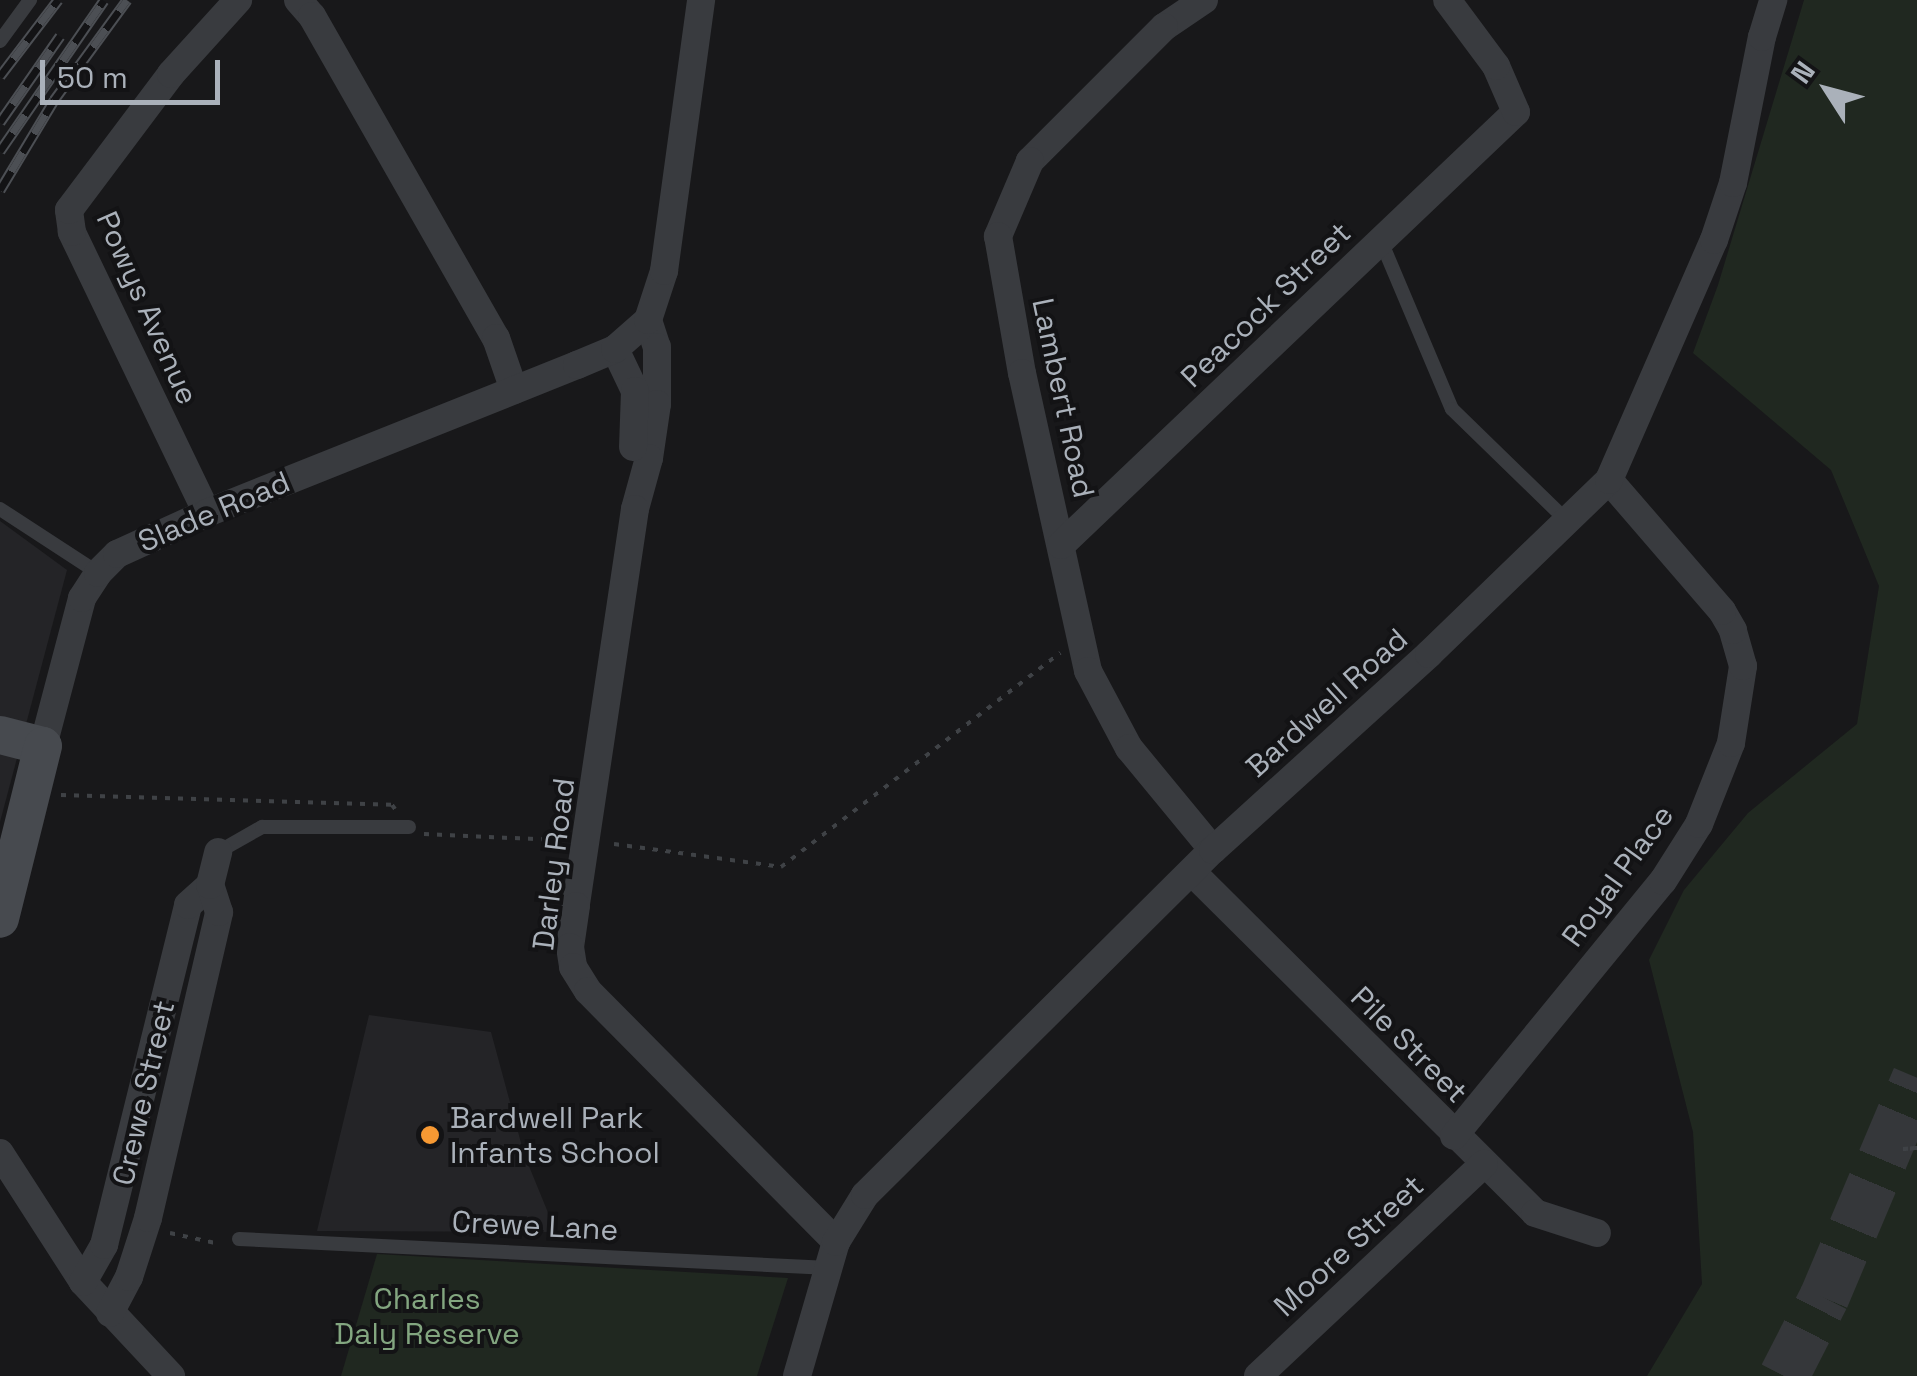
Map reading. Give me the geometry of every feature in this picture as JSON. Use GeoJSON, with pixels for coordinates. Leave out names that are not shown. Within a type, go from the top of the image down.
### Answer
{"type":"FeatureCollection","features":[{"type":"Feature","properties":{"kind":"main road"},"geometry":{"type":"LineString","coordinates":[[0,735],[43,746]]}},
{"type":"Feature","properties":{"kind":"main road","name":"Slade Road"},"geometry":{"type":"LineString","coordinates":[[0,919],[43,746]]}},
{"type":"Feature","properties":{"kind":"street","name":"Powys Avenue"},"geometry":{"type":"LineString","coordinates":[[206,513],[72,232],[68,210],[170,74],[238,0]]}},
{"type":"Feature","properties":{"kind":"street"},"geometry":{"type":"LineString","coordinates":[[298,0],[312,16],[496,338],[514,390]]}},
{"type":"Feature","properties":{"kind":"street","name":"Darley Road"},"geometry":{"type":"LineString","coordinates":[[635,510],[650,458],[658,404],[658,347],[648,320],[664,271],[701,0]]}},
{"type":"Feature","properties":{"kind":"street","name":"Lambert Road"},"geometry":{"type":"LineString","coordinates":[[1204,0],[1164,26],[1030,160],[998,236],[1022,373],[1088,671],[1130,748],[1213,850]]}},
{"type":"Feature","properties":{"kind":"street","name":"Peacock Street"},"geometry":{"type":"LineString","coordinates":[[1061,546],[1516,112],[1496,66],[1447,0]]}},
{"type":"Feature","properties":{"kind":"street","name":"Bardwell Road"},"geometry":{"type":"LineString","coordinates":[[797,1376],[832,1255],[865,1195],[1194,874],[1213,850],[1569,523],[1609,480],[1714,240],[1733,183],[1762,37],[1774,0]]}},
{"type":"Feature","properties":{"kind":"street"},"geometry":{"type":"LineString","coordinates":[[615,349],[648,320]]}},
{"type":"Feature","properties":{"kind":"street","name":"Slade Road"},"geometry":{"type":"LineString","coordinates":[[43,746],[78,612],[98,573],[128,548],[615,349]]}},
{"type":"Feature","properties":{"kind":"street","name":"Darley Road"},"geometry":{"type":"LineString","coordinates":[[615,349],[635,390],[635,510],[589,842],[570,947],[573,967],[588,991],[832,1255]]}},
{"type":"Feature","properties":{"kind":"street","name":"Royal Place"},"geometry":{"type":"LineString","coordinates":[[1454,1136],[1663,881],[1699,824],[1731,743],[1743,666],[1734,630],[1609,480]]}},
{"type":"Feature","properties":{"kind":"street","name":"Crewe Street"},"geometry":{"type":"LineString","coordinates":[[110,1312],[129,1277],[157,1180],[219,912],[210,885],[218,852]]}},
{"type":"Feature","properties":{"kind":"street","name":"Pile Street"},"geometry":{"type":"LineString","coordinates":[[1194,874],[1534,1213],[1597,1234]]}},
{"type":"Feature","properties":{"kind":"street","name":"Crewe Street"},"geometry":{"type":"LineString","coordinates":[[83,1282],[104,1245],[188,905],[210,885]]}},
{"type":"Feature","properties":{"kind":"street"},"geometry":{"type":"LineString","coordinates":[[0,1153],[83,1282],[171,1376]]}},
{"type":"Feature","properties":{"kind":"street","name":"Moore Street"},"geometry":{"type":"LineString","coordinates":[[1258,1376],[1484,1164]]}},
{"type":"Feature","properties":{"kind":"lane"},"geometry":{"type":"LineString","coordinates":[[0,41],[30,0]]}},
{"type":"Feature","properties":{"kind":"lane"},"geometry":{"type":"LineString","coordinates":[[1381,240],[1452,410],[1569,523]]}},
{"type":"Feature","properties":{"kind":"lane"},"geometry":{"type":"LineString","coordinates":[[0,509],[98,573]]}},
{"type":"Feature","properties":{"kind":"lane","name":"Crewe Street"},"geometry":{"type":"LineString","coordinates":[[218,852],[262,828],[409,827]]}},
{"type":"Feature","properties":{"kind":"lane","name":"Crewe Lane"},"geometry":{"type":"LineString","coordinates":[[239,1239],[832,1255]]}},
{"type":"Feature","properties":{"kind":"path"},"geometry":{"type":"LineString","coordinates":[[614,844],[780,867],[1081,637]]}},
{"type":"Feature","properties":{"kind":"path"},"geometry":{"type":"LineString","coordinates":[[166,1232],[220,1244],[239,1239]]}},
{"type":"Feature","properties":{"kind":"shaded area"},"geometry":{"type":"Polygon","coordinates":[[[0,521],[67,570],[0,822],[0,521]]]}},
{"type":"Feature","properties":{"kind":"shaded area","name":"Bardwell Park Infants School"},"geometry":{"type":"Polygon","coordinates":[[[369,1015],[491,1032],[524,1154],[556,1232],[317,1231],[369,1015]]]}},
{"type":"Feature","properties":{"kind":"green space"},"geometry":{"type":"Polygon","coordinates":[[[1804,0],[1917,0],[1917,1376],[1647,1376],[1702,1284],[1693,1132],[1649,960],[1684,890],[1748,813],[1857,724],[1879,586],[1831,470],[1693,353],[1718,285],[1804,0]]]}},
{"type":"Feature","properties":{"kind":"green space","name":"Charles Daly Reserve"},"geometry":{"type":"Polygon","coordinates":[[[377,1254],[788,1278],[757,1376],[341,1376],[377,1254]]]}},
{"type":"Feature","properties":{"kind":"tunnel"},"geometry":{"type":"LineString","coordinates":[[1784,1376],[1824,1298],[1917,1078]]}},
{"type":"Feature","properties":{"kind":"railway"},"geometry":{"type":"LineString","coordinates":[[0,76],[58,0]]}},
{"type":"Feature","properties":{"kind":"railway"},"geometry":{"type":"LineString","coordinates":[[0,151],[104,0]]}},
{"type":"Feature","properties":{"kind":"railway"},"geometry":{"type":"LineString","coordinates":[[0,190],[54,100],[127,0]]}},
{"type":"Feature","properties":{"kind":"railway"},"geometry":{"type":"LineString","coordinates":[[0,122],[60,36]]}},
{"type":"Feature","properties":{"kind":"place","name":"Bardwell Park Infants School"},"geometry":{"type":"Point","coordinates":[430,1135]}}]}
